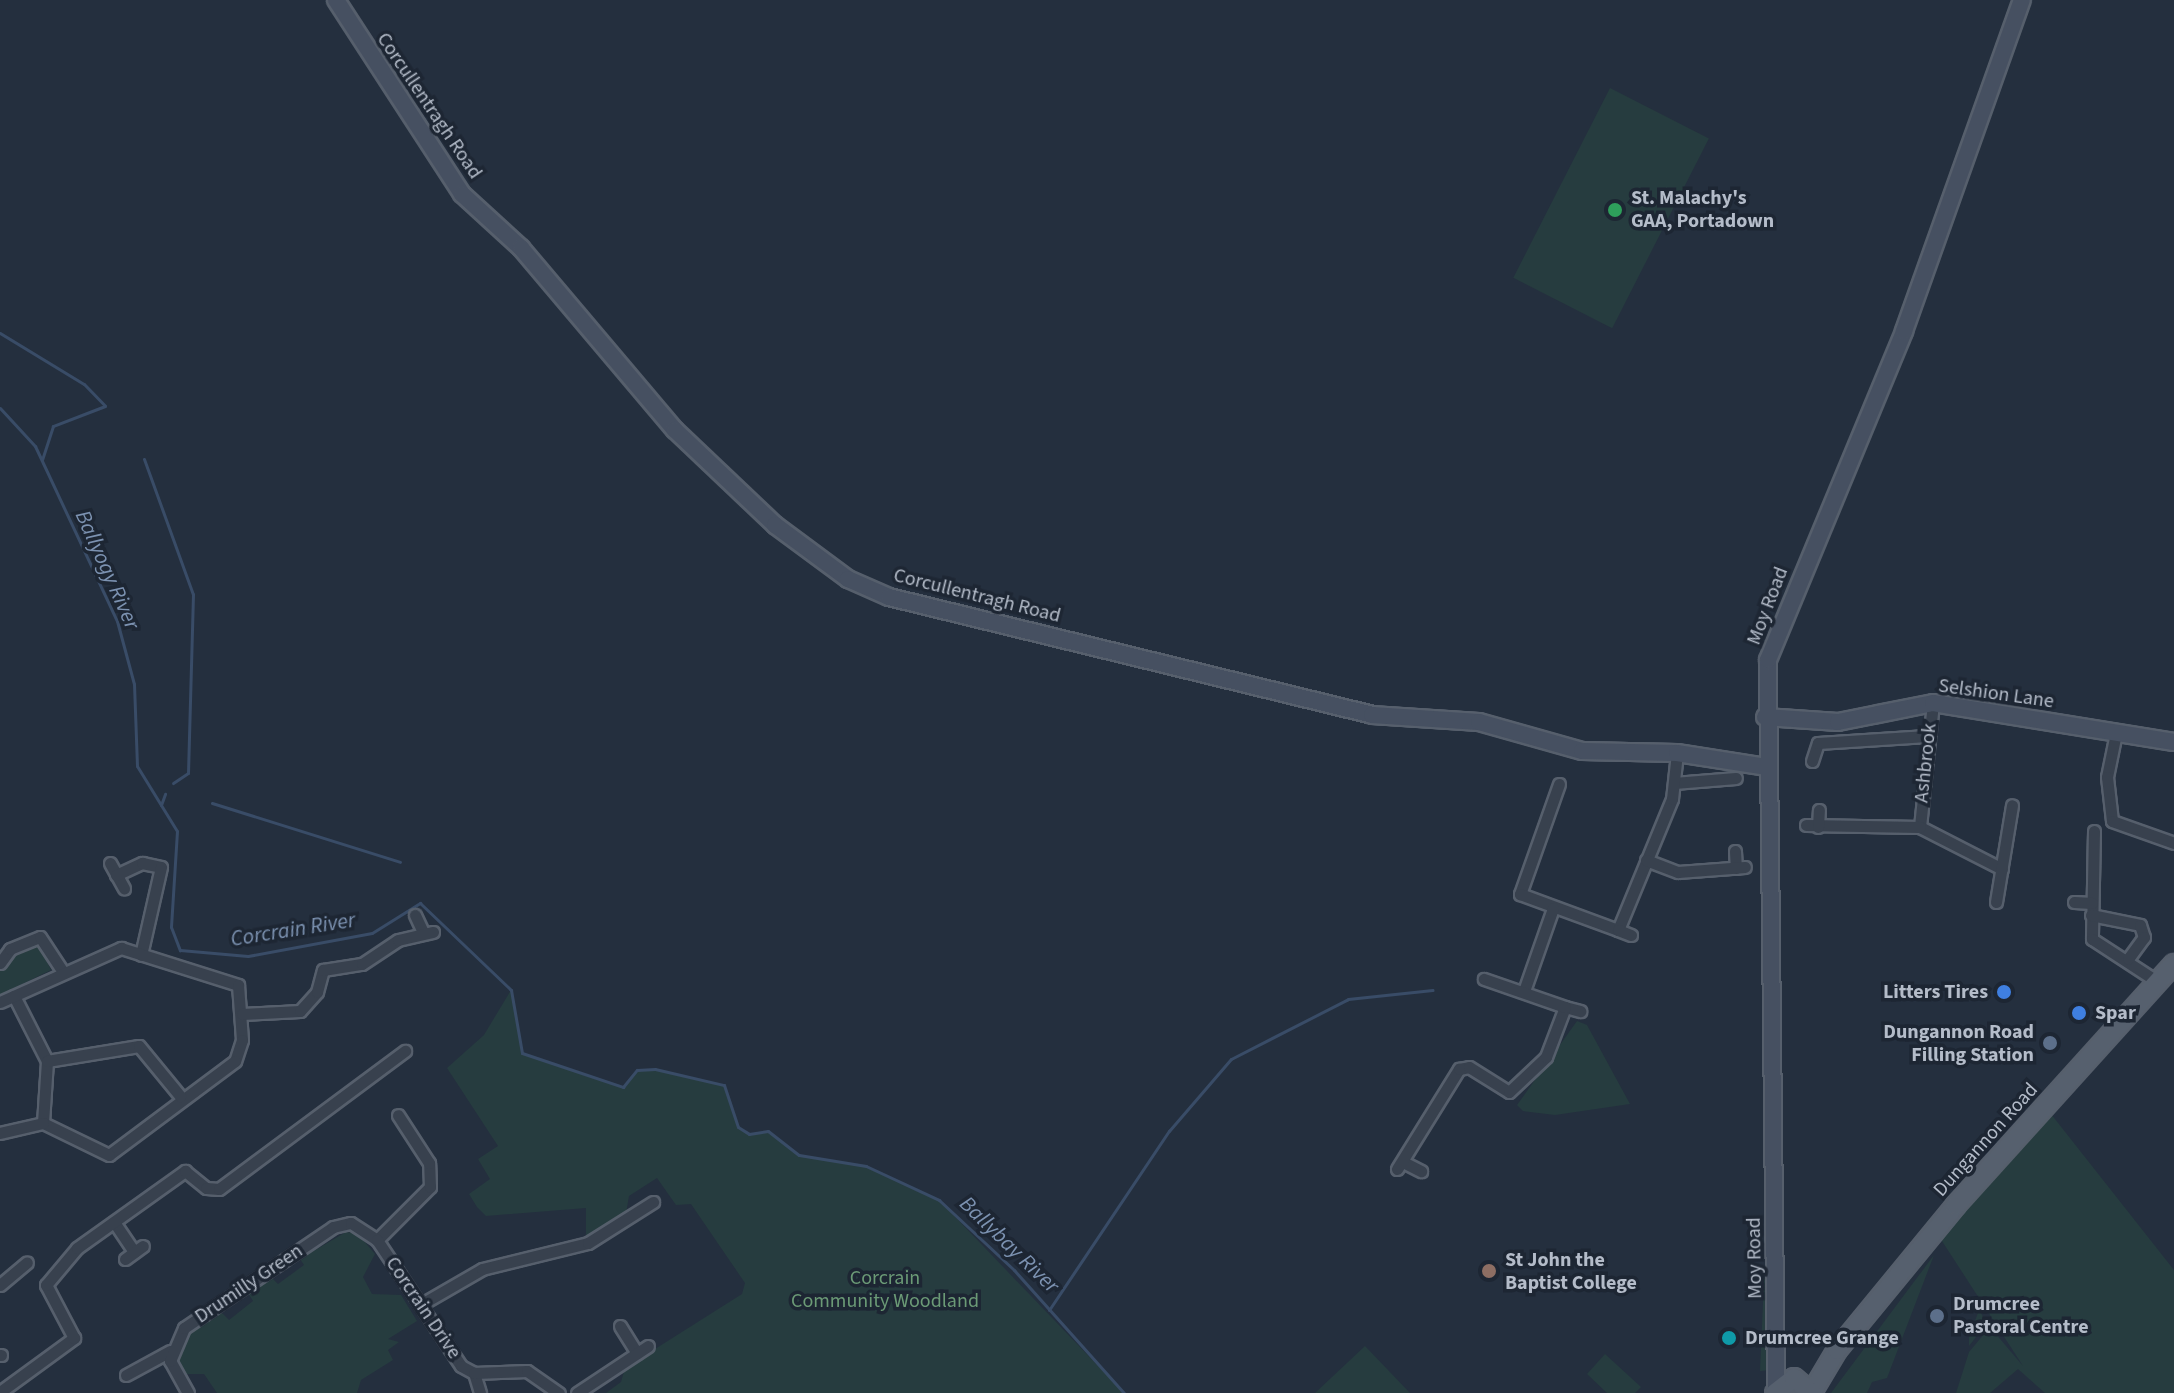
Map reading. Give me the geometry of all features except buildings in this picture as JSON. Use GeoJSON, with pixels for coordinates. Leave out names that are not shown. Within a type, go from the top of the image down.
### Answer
{"type":"FeatureCollection","features":[{"type":"Feature","properties":{"kind":"main road","name":"Dungannon Road"},"geometry":{"type":"LineString","coordinates":[[1776,1392],[1805,1385],[2174,964]]}},
{"type":"Feature","properties":{"kind":"street","name":"Corcullentragh Road"},"geometry":{"type":"LineString","coordinates":[[336,0],[462,194],[521,248],[675,430],[775,525],[848,579],[903,601],[1372,715],[1479,722],[1570,749],[1677,753],[1766,767]]}},
{"type":"Feature","properties":{"kind":"street","name":"Moy Road"},"geometry":{"type":"LineString","coordinates":[[1776,1392],[1778,1363],[1765,717],[1776,634],[1904,331],[2022,0]]}},
{"type":"Feature","properties":{"kind":"street","name":"Selshion Lane"},"geometry":{"type":"LineString","coordinates":[[1765,717],[1838,722],[1933,703],[2174,742]]}},
{"type":"Feature","properties":{"kind":"street","name":"Ashbrook"},"geometry":{"type":"LineString","coordinates":[[1933,703],[1927,736],[1920,827],[2002,869]]}},
{"type":"Feature","properties":{"kind":"street"},"geometry":{"type":"LineString","coordinates":[[2116,733],[2107,777],[2112,821],[2174,841]]}},
{"type":"Feature","properties":{"kind":"street"},"geometry":{"type":"LineString","coordinates":[[1812,761],[1812,746],[1927,736]]}},
{"type":"Feature","properties":{"kind":"street"},"geometry":{"type":"LineString","coordinates":[[1618,930],[1674,783],[1677,753]]}},
{"type":"Feature","properties":{"kind":"street"},"geometry":{"type":"LineString","coordinates":[[1674,783],[1736,778]]}},
{"type":"Feature","properties":{"kind":"street"},"geometry":{"type":"LineString","coordinates":[[1559,784],[1520,889],[1553,908],[1631,935]]}},
{"type":"Feature","properties":{"kind":"street"},"geometry":{"type":"LineString","coordinates":[[1996,902],[2012,805]]}},
{"type":"Feature","properties":{"kind":"street"},"geometry":{"type":"LineString","coordinates":[[1819,810],[1812,826],[1920,827]]}},
{"type":"Feature","properties":{"kind":"street"},"geometry":{"type":"LineString","coordinates":[[2094,831],[2091,909],[2095,944],[2128,959],[2158,982]]}},
{"type":"Feature","properties":{"kind":"street"},"geometry":{"type":"LineString","coordinates":[[1646,860],[1678,872],[1740,868],[1735,851]]}},
{"type":"Feature","properties":{"kind":"street"},"geometry":{"type":"LineString","coordinates":[[110,863],[124,888]]}},
{"type":"Feature","properties":{"kind":"street"},"geometry":{"type":"LineString","coordinates":[[116,875],[142,863],[161,867],[141,955]]}},
{"type":"Feature","properties":{"kind":"street"},"geometry":{"type":"LineString","coordinates":[[2074,902],[2140,925],[2144,937],[2128,959]]}},
{"type":"Feature","properties":{"kind":"street"},"geometry":{"type":"LineString","coordinates":[[1524,991],[1553,908]]}},
{"type":"Feature","properties":{"kind":"street"},"geometry":{"type":"LineString","coordinates":[[242,1014],[300,1011],[317,992],[323,970],[362,964],[428,931],[415,915]]}},
{"type":"Feature","properties":{"kind":"street"},"geometry":{"type":"LineString","coordinates":[[0,963],[10,949],[40,937],[63,972]]}},
{"type":"Feature","properties":{"kind":"street"},"geometry":{"type":"LineString","coordinates":[[0,1002],[112,949],[238,985],[242,1014],[235,1061],[180,1096],[105,1156],[43,1123],[0,1133]]}},
{"type":"Feature","properties":{"kind":"street"},"geometry":{"type":"LineString","coordinates":[[1484,979],[1580,1011]]}},
{"type":"Feature","properties":{"kind":"street"},"geometry":{"type":"LineString","coordinates":[[14,996],[47,1061],[43,1123]]}},
{"type":"Feature","properties":{"kind":"street"},"geometry":{"type":"LineString","coordinates":[[1421,1171],[1402,1167],[1459,1069],[1516,1090],[1542,1065],[1565,1007]]}},
{"type":"Feature","properties":{"kind":"street"},"geometry":{"type":"LineString","coordinates":[[47,1061],[139,1046],[180,1096]]}},
{"type":"Feature","properties":{"kind":"street"},"geometry":{"type":"LineString","coordinates":[[2,1386],[71,1345],[71,1327],[47,1278],[114,1222],[185,1171],[206,1188],[219,1189],[405,1051]]}},
{"type":"Feature","properties":{"kind":"street"},"geometry":{"type":"LineString","coordinates":[[377,1240],[430,1187],[429,1163],[398,1115]]}},
{"type":"Feature","properties":{"kind":"street"},"geometry":{"type":"LineString","coordinates":[[420,1305],[482,1269],[588,1243],[653,1202]]}},
{"type":"Feature","properties":{"kind":"street"},"geometry":{"type":"LineString","coordinates":[[114,1222],[134,1253]]}},
{"type":"Feature","properties":{"kind":"street","name":"Drumilly Green"},"geometry":{"type":"LineString","coordinates":[[170,1351],[184,1328],[333,1227],[361,1226],[377,1240]]}},
{"type":"Feature","properties":{"kind":"street","name":"Corcrain Drive"},"geometry":{"type":"LineString","coordinates":[[377,1240],[456,1361],[474,1373],[527,1371],[559,1393]]}},
{"type":"Feature","properties":{"kind":"street"},"geometry":{"type":"LineString","coordinates":[[0,1285],[27,1262]]}},
{"type":"Feature","properties":{"kind":"street"},"geometry":{"type":"LineString","coordinates":[[577,1393],[642,1350],[620,1326]]}},
{"type":"Feature","properties":{"kind":"street"},"geometry":{"type":"LineString","coordinates":[[126,1375],[170,1351],[188,1393]]}},
{"type":"Feature","properties":{"kind":"street"},"geometry":{"type":"LineString","coordinates":[[1778,1363],[1805,1385]]}},
{"type":"Feature","properties":{"kind":"street"},"geometry":{"type":"LineString","coordinates":[[474,1373],[480,1393]]}},
{"type":"Feature","properties":{"kind":"green space","name":"St. Malachy's GAA, Portadown"},"geometry":{"type":"Polygon","coordinates":[[[1610,88],[1709,138],[1612,328],[1513,278],[1610,88]]]}},
{"type":"Feature","properties":{"kind":"green space"},"geometry":{"type":"Polygon","coordinates":[[[38,943],[51,970],[0,995],[0,969],[12,953],[38,943]]]}},
{"type":"Feature","properties":{"kind":"green space","name":"Corcrain Community Woodland"},"geometry":{"type":"Polygon","coordinates":[[[511,990],[522,1053],[623,1087],[637,1070],[655,1069],[724,1085],[738,1127],[749,1134],[768,1131],[800,1155],[866,1166],[939,1200],[1124,1393],[606,1393],[621,1382],[625,1368],[742,1294],[745,1283],[691,1204],[676,1205],[657,1178],[629,1196],[626,1213],[586,1239],[586,1208],[486,1216],[477,1207],[469,1194],[490,1179],[478,1159],[498,1146],[447,1068],[484,1035],[511,990]]]}},
{"type":"Feature","properties":{"kind":"green space"},"geometry":{"type":"Polygon","coordinates":[[[1577,1021],[1587,1025],[1630,1104],[1555,1115],[1523,1111],[1517,1105],[1577,1021]]]}},
{"type":"Feature","properties":{"kind":"green space"},"geometry":{"type":"Polygon","coordinates":[[[2051,1114],[2174,1270],[2174,1393],[2045,1393],[2018,1369],[1990,1393],[1956,1393],[1969,1352],[1990,1327],[2023,1366],[1940,1238],[2051,1114]]]}},
{"type":"Feature","properties":{"kind":"green space"},"geometry":{"type":"Polygon","coordinates":[[[346,1232],[358,1234],[375,1254],[363,1277],[372,1294],[401,1295],[417,1321],[388,1339],[399,1342],[388,1350],[393,1360],[361,1380],[357,1393],[217,1393],[204,1374],[181,1374],[177,1351],[184,1337],[221,1312],[229,1320],[253,1301],[248,1293],[272,1278],[278,1284],[304,1265],[300,1259],[346,1232]]]}},
{"type":"Feature","properties":{"kind":"green space"},"geometry":{"type":"Polygon","coordinates":[[[1934,1255],[1887,1378],[1872,1382],[1867,1393],[1831,1393],[1934,1255]]]}},
{"type":"Feature","properties":{"kind":"green space"},"geometry":{"type":"Polygon","coordinates":[[[1767,1275],[1770,1370],[1760,1371],[1764,1279],[1767,1275]]]}},
{"type":"Feature","properties":{"kind":"green space"},"geometry":{"type":"Polygon","coordinates":[[[1979,1310],[1987,1323],[1969,1346],[1969,1337],[1979,1310]]]}},
{"type":"Feature","properties":{"kind":"green space"},"geometry":{"type":"Polygon","coordinates":[[[1365,1346],[1410,1393],[1315,1393],[1365,1346]]]}},
{"type":"Feature","properties":{"kind":"green space"},"geometry":{"type":"Polygon","coordinates":[[[1605,1354],[1641,1387],[1635,1393],[1607,1393],[1587,1374],[1605,1354]]]}},
{"type":"Feature","properties":{"kind":"waterway"},"geometry":{"type":"LineString","coordinates":[[0,333],[84,384],[105,406],[53,426],[42,459]]}},
{"type":"Feature","properties":{"kind":"waterway","name":"Ballybay River"},"geometry":{"type":"LineString","coordinates":[[0,408],[35,446],[117,621],[134,684],[137,766],[177,831],[171,927],[180,950],[248,956],[372,933],[420,903],[511,990],[522,1053],[623,1087],[637,1070],[655,1069],[724,1085],[738,1127],[749,1134],[768,1131],[799,1155],[866,1166],[939,1200],[1014,1270],[1124,1393]]}},
{"type":"Feature","properties":{"kind":"waterway"},"geometry":{"type":"LineString","coordinates":[[144,459],[193,594],[188,773],[173,783]]}},
{"type":"Feature","properties":{"kind":"waterway"},"geometry":{"type":"LineString","coordinates":[[161,805],[165,794]]}},
{"type":"Feature","properties":{"kind":"waterway"},"geometry":{"type":"LineString","coordinates":[[212,803],[400,862]]}},
{"type":"Feature","properties":{"kind":"waterway"},"geometry":{"type":"LineString","coordinates":[[1049,1310],[1169,1131],[1231,1059],[1348,999],[1433,990]]}},
{"type":"Feature","properties":{"kind":"place","name":"St. Malachy's GAA, Portadown"},"geometry":{"type":"Point","coordinates":[1615,210]}},
{"type":"Feature","properties":{"kind":"place","name":"Litters Tires"},"geometry":{"type":"Point","coordinates":[2004,992]}},
{"type":"Feature","properties":{"kind":"place","name":"Spar"},"geometry":{"type":"Point","coordinates":[2079,1013]}},
{"type":"Feature","properties":{"kind":"place","name":"Dungannon Road Filling Station"},"geometry":{"type":"Point","coordinates":[2050,1043]}},
{"type":"Feature","properties":{"kind":"place","name":"St John the Baptist College"},"geometry":{"type":"Point","coordinates":[1489,1271]}},
{"type":"Feature","properties":{"kind":"place","name":"Drumcree Pastoral Centre"},"geometry":{"type":"Point","coordinates":[1937,1316]}},
{"type":"Feature","properties":{"kind":"place","name":"Drumcree Grange"},"geometry":{"type":"Point","coordinates":[1729,1338]}},
{"type":"Feature","properties":{"kind":"water label","name":"Ballyogy River"},"geometry":{"type":"Point","coordinates":[107,570]}},
{"type":"Feature","properties":{"kind":"water label","name":"Corcrain River"},"geometry":{"type":"Point","coordinates":[293,930]}}]}
